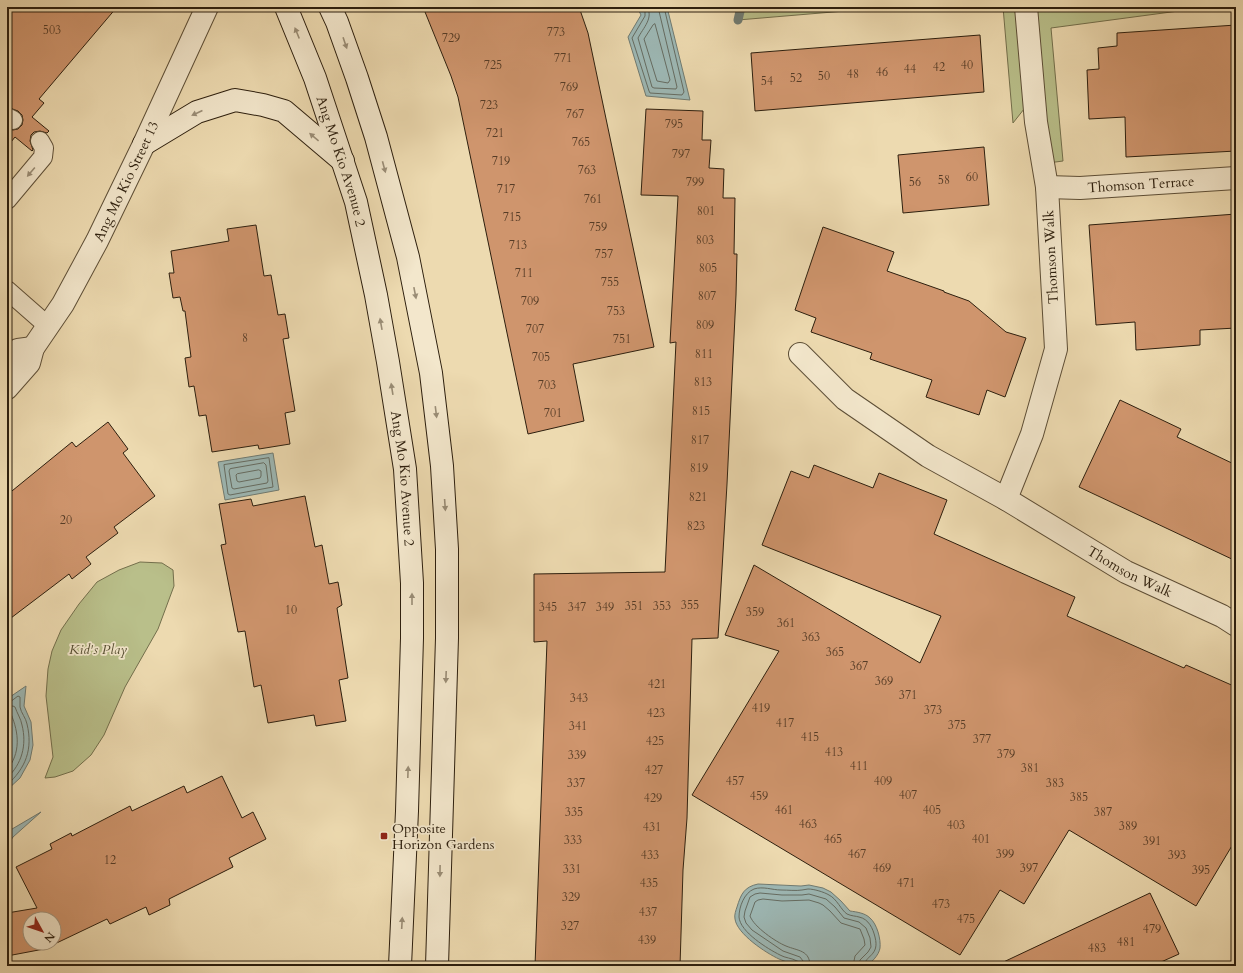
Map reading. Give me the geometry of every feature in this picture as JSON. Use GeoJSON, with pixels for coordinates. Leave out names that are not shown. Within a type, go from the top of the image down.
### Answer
{"type":"FeatureCollection","features":[{"type":"Feature","properties":{"kind":"main road","name":"Ang Mo Kio Street 13"},"geometry":{"type":"LineString","coordinates":[[7,388],[19,353],[48,326],[63,304],[97,241],[144,144],[207,7]]}},
{"type":"Feature","properties":{"kind":"main road","name":"Ang Mo Kio Avenue 2"},"geometry":{"type":"LineString","coordinates":[[286,7],[315,78],[356,202],[376,295],[405,469],[412,583],[412,638],[407,811],[400,966]]}},
{"type":"Feature","properties":{"kind":"main road"},"geometry":{"type":"LineString","coordinates":[[330,7],[337,22],[357,78],[376,137],[408,257],[431,373],[442,466],[447,549],[447,630],[437,966]]}},
{"type":"Feature","properties":{"kind":"main road","name":"Thomson Walk"},"geometry":{"type":"LineString","coordinates":[[1006,499],[1032,434],[1056,349],[1047,187],[1036,122],[1026,7]]}},
{"type":"Feature","properties":{"kind":"main road"},"geometry":{"type":"LineString","coordinates":[[144,144],[197,112],[235,100],[263,105],[284,111],[344,162]]}},
{"type":"Feature","properties":{"kind":"main road","name":"Thomson Terrace"},"geometry":{"type":"LineString","coordinates":[[1047,187],[1080,188],[1236,178]]}},
{"type":"Feature","properties":{"kind":"main road","name":"Thomson Walk"},"geometry":{"type":"LineString","coordinates":[[800,354],[846,399],[928,456],[1006,499],[1126,572],[1222,616],[1236,625]]}},
{"type":"Feature","properties":{"kind":"lane"},"geometry":{"type":"LineString","coordinates":[[7,200],[43,158],[44,148],[40,141]]}},
{"type":"Feature","properties":{"kind":"lane"},"geometry":{"type":"LineString","coordinates":[[7,290],[48,326]]}},
{"type":"Feature","properties":{"kind":"green space"},"geometry":{"type":"Polygon","coordinates":[[[741,7],[892,7],[738,20],[741,7]]]}},
{"type":"Feature","properties":{"kind":"green space"},"geometry":{"type":"Polygon","coordinates":[[[1003,7],[1018,7],[1028,104],[1013,123],[1003,7]]]}},
{"type":"Feature","properties":{"kind":"green space"},"geometry":{"type":"Polygon","coordinates":[[[1036,7],[1201,8],[1051,28],[1063,161],[1048,163],[1036,7]]]}},
{"type":"Feature","properties":{"kind":"green space","name":"Kid's Play"},"geometry":{"type":"Polygon","coordinates":[[[140,562],[162,563],[173,570],[174,586],[158,629],[125,687],[104,735],[91,755],[73,771],[55,777],[45,778],[53,757],[46,696],[48,669],[52,651],[61,630],[97,582],[119,570],[140,562]]]}},
{"type":"Feature","properties":{"kind":"water"},"geometry":{"type":"Polygon","coordinates":[[[637,7],[667,7],[690,100],[646,96],[628,37],[641,15],[637,7]]]}},
{"type":"Feature","properties":{"kind":"water"},"geometry":{"type":"Polygon","coordinates":[[[273,453],[279,490],[225,500],[218,462],[273,453]]]}},
{"type":"Feature","properties":{"kind":"water"},"geometry":{"type":"Polygon","coordinates":[[[26,686],[24,706],[31,722],[33,745],[30,760],[20,778],[7,790],[7,699],[26,686]]]}},
{"type":"Feature","properties":{"kind":"water"},"geometry":{"type":"Polygon","coordinates":[[[41,812],[13,837],[7,846],[7,832],[41,812]]]}},
{"type":"Feature","properties":{"kind":"water"},"geometry":{"type":"Polygon","coordinates":[[[758,884],[809,885],[823,888],[831,892],[850,911],[868,916],[872,921],[877,928],[880,940],[880,948],[878,953],[872,961],[864,966],[803,966],[773,956],[746,937],[737,925],[735,919],[738,902],[742,895],[746,889],[758,884]]]}},
{"type":"Feature","properties":{"kind":"building"},"geometry":{"type":"Polygon","coordinates":[[[7,7],[117,7],[39,99],[44,103],[32,117],[49,131],[47,133],[40,131],[34,132],[31,135],[30,141],[32,151],[15,137],[7,147],[7,129],[18,129],[22,125],[23,120],[22,115],[18,111],[7,107],[7,7]]]}},
{"type":"Feature","properties":{"kind":"building"},"geometry":{"type":"Polygon","coordinates":[[[423,7],[579,7],[588,33],[654,347],[573,364],[584,421],[528,434],[458,97],[423,7]]]}},
{"type":"Feature","properties":{"kind":"building"},"geometry":{"type":"Polygon","coordinates":[[[1236,25],[1236,151],[1126,157],[1125,117],[1089,119],[1087,70],[1099,69],[1098,48],[1117,46],[1117,33],[1236,25]]]}},
{"type":"Feature","properties":{"kind":"building"},"geometry":{"type":"Polygon","coordinates":[[[980,35],[984,92],[755,111],[751,53],[980,35]]]}},
{"type":"Feature","properties":{"kind":"building"},"geometry":{"type":"Polygon","coordinates":[[[646,109],[703,111],[702,140],[711,140],[709,168],[724,169],[723,198],[735,198],[734,254],[737,254],[736,295],[718,638],[692,639],[687,818],[683,870],[680,966],[535,966],[547,641],[534,642],[534,574],[665,572],[676,342],[670,343],[678,196],[641,195],[646,109]]]}},
{"type":"Feature","properties":{"kind":"building"},"geometry":{"type":"Polygon","coordinates":[[[984,147],[989,205],[903,213],[898,155],[984,147]]]}},
{"type":"Feature","properties":{"kind":"building"},"geometry":{"type":"Polygon","coordinates":[[[1236,214],[1236,328],[1200,330],[1200,345],[1136,350],[1135,322],[1096,325],[1089,225],[1236,214]]]}},
{"type":"Feature","properties":{"kind":"building"},"geometry":{"type":"Polygon","coordinates":[[[256,225],[264,276],[271,275],[278,315],[285,314],[289,338],[283,339],[295,411],[285,413],[290,444],[259,449],[258,445],[212,452],[206,415],[199,416],[194,386],[189,387],[185,358],[191,357],[185,311],[183,311],[180,297],[173,298],[169,273],[174,273],[171,251],[229,241],[227,229],[256,225]]]}},
{"type":"Feature","properties":{"kind":"building"},"geometry":{"type":"Polygon","coordinates":[[[823,227],[894,252],[887,271],[969,301],[1006,332],[1026,338],[1005,397],[987,390],[979,415],[926,397],[932,380],[870,359],[872,353],[811,332],[816,318],[795,310],[823,227]]]}},
{"type":"Feature","properties":{"kind":"building"},"geometry":{"type":"Polygon","coordinates":[[[1120,400],[1181,429],[1177,437],[1236,465],[1236,561],[1079,487],[1120,400]]]}},
{"type":"Feature","properties":{"kind":"building"},"geometry":{"type":"Polygon","coordinates":[[[108,422],[128,449],[123,453],[155,496],[114,527],[118,533],[86,557],[91,564],[72,579],[69,574],[7,621],[7,495],[72,442],[76,447],[108,422]]]}},
{"type":"Feature","properties":{"kind":"building"},"geometry":{"type":"Polygon","coordinates":[[[814,465],[873,488],[879,473],[947,500],[934,534],[1075,597],[1067,616],[1184,668],[1186,665],[1236,687],[1236,839],[1196,906],[1069,830],[1024,904],[1000,890],[960,955],[692,795],[779,651],[725,635],[754,565],[920,663],[941,616],[762,545],[791,471],[809,478],[814,465]]]}},
{"type":"Feature","properties":{"kind":"building"},"geometry":{"type":"Polygon","coordinates":[[[305,496],[315,547],[322,545],[329,584],[338,582],[342,605],[337,608],[348,678],[339,680],[346,721],[316,726],[314,715],[268,723],[261,685],[254,687],[245,631],[238,632],[221,545],[226,544],[219,504],[251,499],[253,506],[305,496]]]}},
{"type":"Feature","properties":{"kind":"building"},"geometry":{"type":"Polygon","coordinates":[[[222,776],[242,818],[253,812],[266,839],[229,858],[233,867],[169,899],[170,905],[149,915],[146,907],[110,924],[107,919],[62,940],[62,911],[22,911],[22,951],[33,951],[7,956],[7,913],[37,908],[16,867],[52,849],[50,844],[71,833],[72,836],[130,806],[132,811],[184,786],[187,793],[222,776]]]}},
{"type":"Feature","properties":{"kind":"building"},"geometry":{"type":"Polygon","coordinates":[[[1150,893],[1179,954],[1152,966],[995,966],[1150,893]]]}},
{"type":"Feature","properties":{"kind":"waterway"},"geometry":{"type":"LineString","coordinates":[[738,20],[741,7]]}},
{"type":"Feature","properties":{"kind":"place","name":"Opposite Horizon Gardens"},"geometry":{"type":"Point","coordinates":[384,836]}}]}
